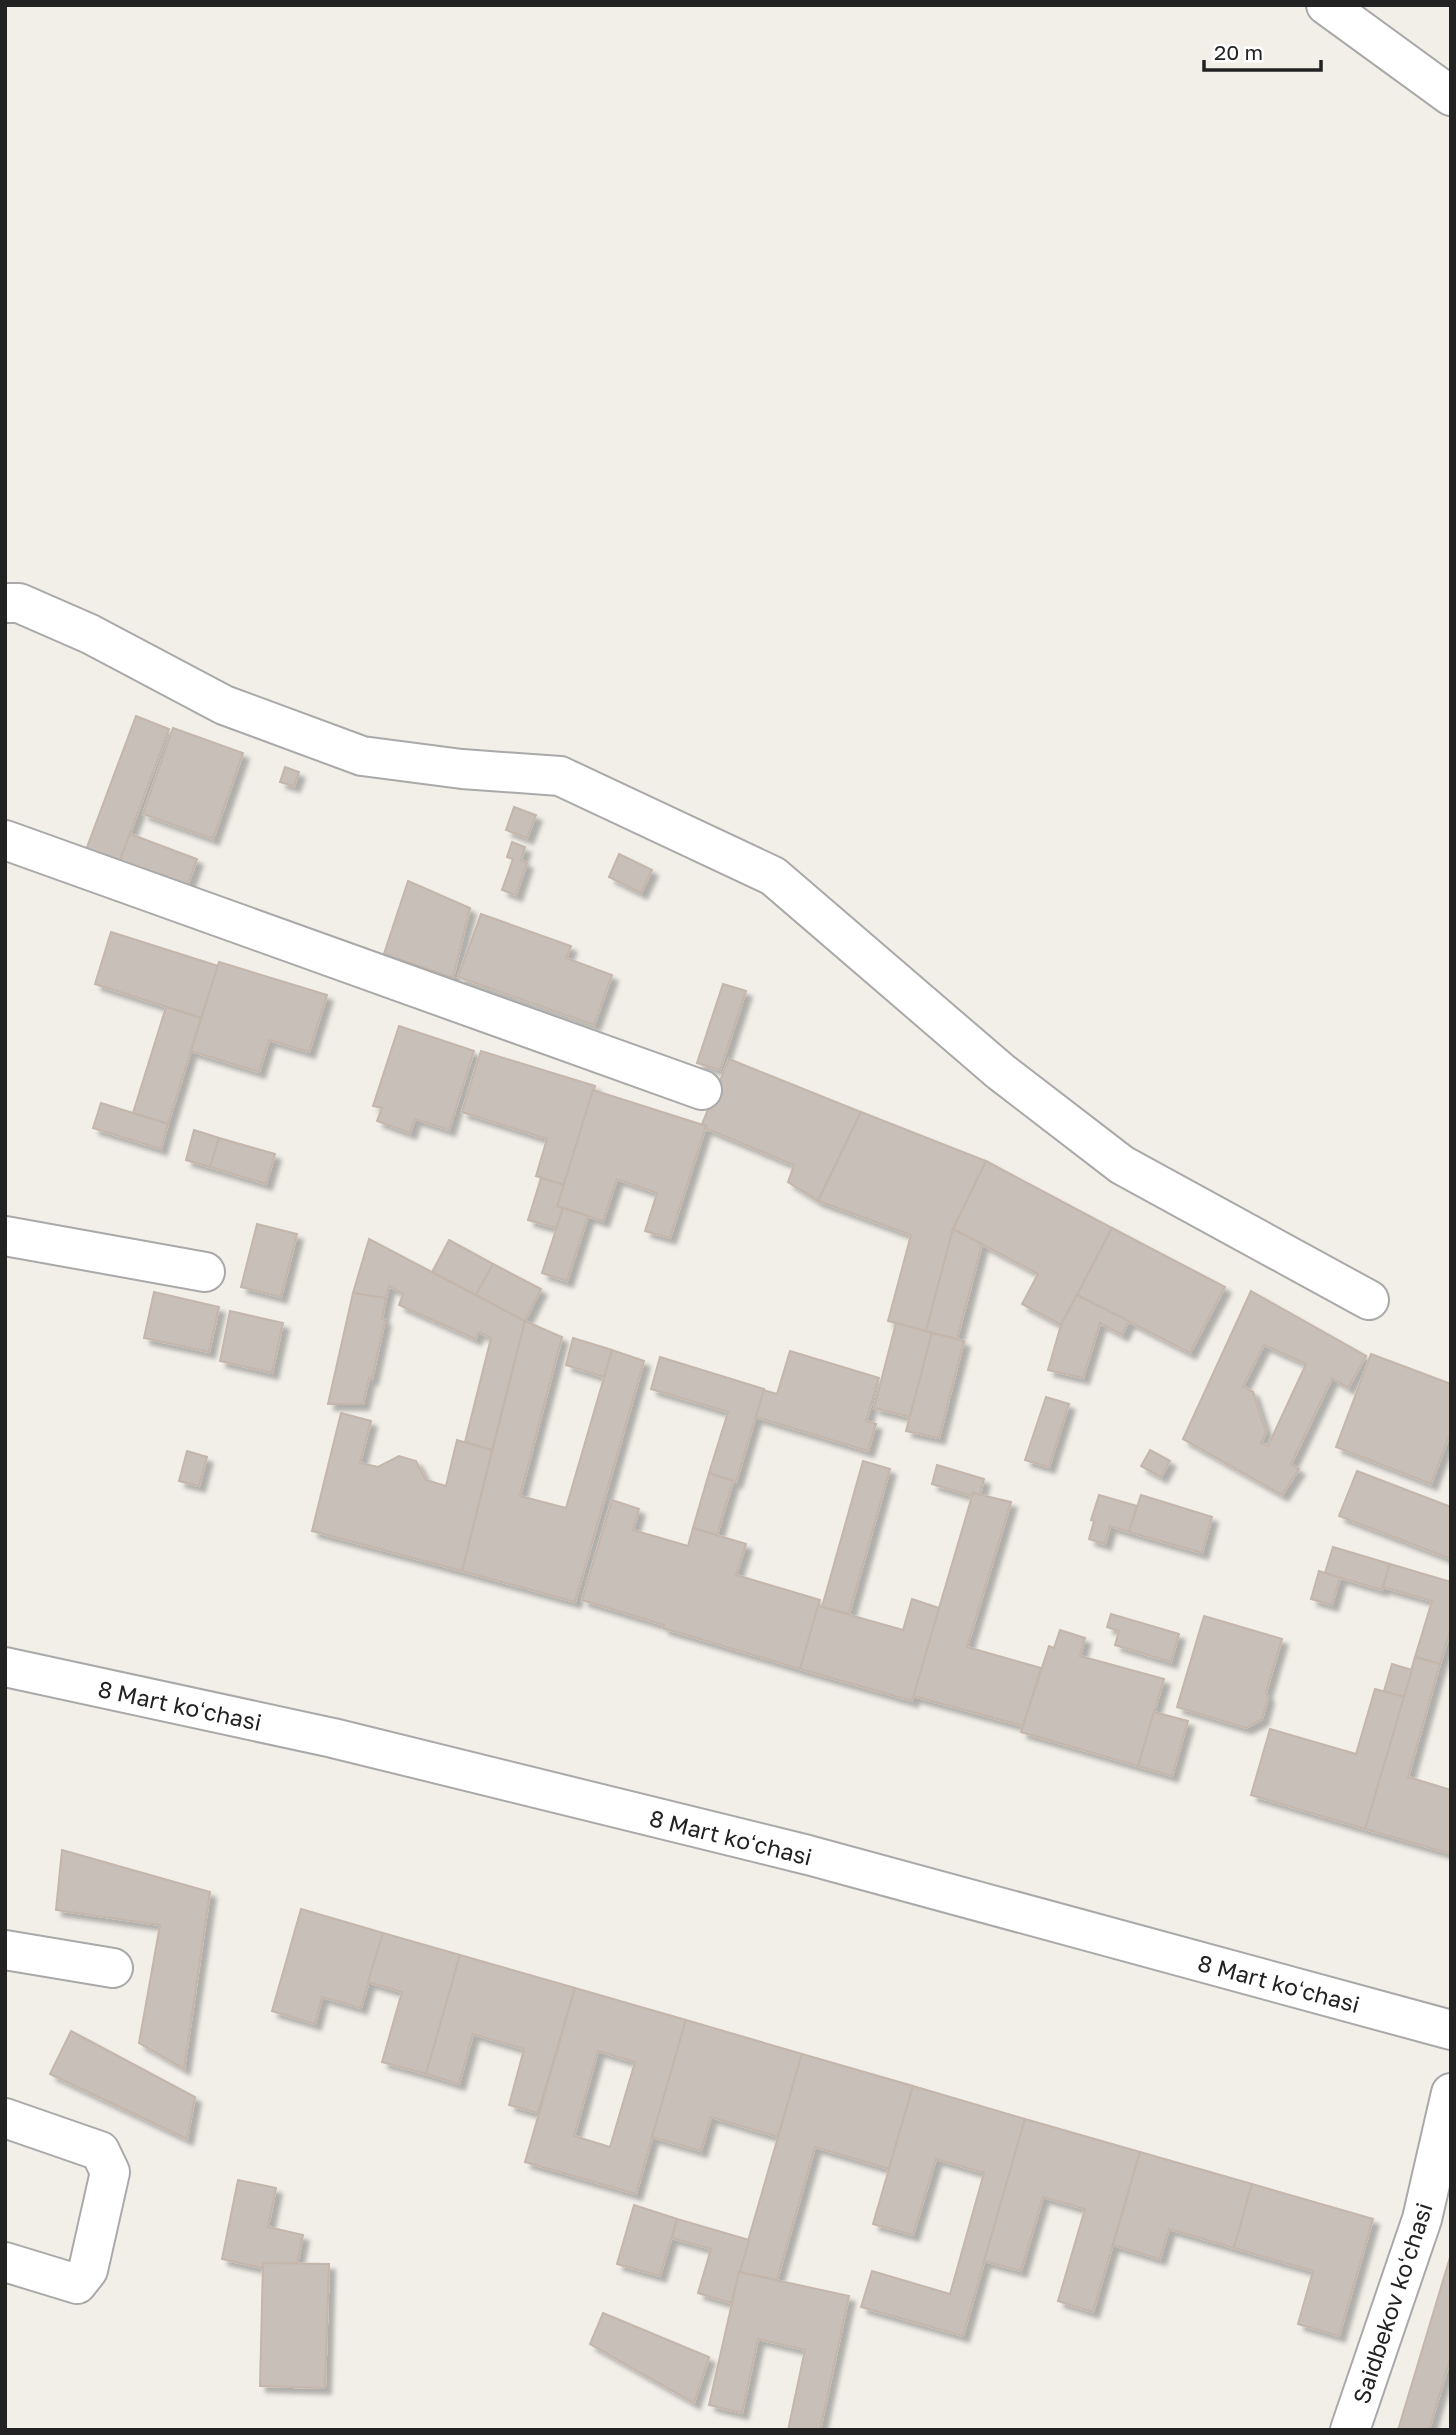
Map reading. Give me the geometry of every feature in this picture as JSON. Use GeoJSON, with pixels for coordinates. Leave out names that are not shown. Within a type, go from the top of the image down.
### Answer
{"type":"FeatureCollection","features":[{"type":"Feature","properties":{"kind":"street"},"geometry":{"type":"LineString","coordinates":[[1326,5],[1451,96]]}},
{"type":"Feature","properties":{"kind":"street"},"geometry":{"type":"LineString","coordinates":[[5,603],[19,603],[90,634],[224,705],[362,756],[462,769],[560,776],[773,876],[1001,1072],[1122,1165],[1368,1300]]}},
{"type":"Feature","properties":{"kind":"street"},"geometry":{"type":"LineString","coordinates":[[5,840],[702,1090]]}},
{"type":"Feature","properties":{"kind":"street"},"geometry":{"type":"LineString","coordinates":[[5,1236],[205,1272]]}},
{"type":"Feature","properties":{"kind":"street","name":"8 Mart koʻchasi"},"geometry":{"type":"LineString","coordinates":[[5,1667],[333,1738],[780,1849],[1451,2030]]}},
{"type":"Feature","properties":{"kind":"street"},"geometry":{"type":"LineString","coordinates":[[5,1950],[113,1968]]}},
{"type":"Feature","properties":{"kind":"street","name":"Saidbekov koʻchasi"},"geometry":{"type":"LineString","coordinates":[[1350,2430],[1422,2219],[1451,2093]]}},
{"type":"Feature","properties":{"kind":"street"},"geometry":{"type":"LineString","coordinates":[[5,2118],[100,2151],[110,2172],[88,2270],[77,2284],[5,2262]]}},
{"type":"Feature","properties":{"kind":"building"},"geometry":{"type":"Polygon","coordinates":[[[136,716],[169,729],[116,871],[83,858],[136,716]]]}},
{"type":"Feature","properties":{"kind":"building"},"geometry":{"type":"Polygon","coordinates":[[[173,728],[243,753],[213,839],[143,814],[173,728]]]}},
{"type":"Feature","properties":{"kind":"building"},"geometry":{"type":"Polygon","coordinates":[[[285,767],[299,772],[294,786],[280,782],[285,767]]]}},
{"type":"Feature","properties":{"kind":"building"},"geometry":{"type":"Polygon","coordinates":[[[514,807],[536,815],[527,838],[506,830],[514,807]]]}},
{"type":"Feature","properties":{"kind":"building"},"geometry":{"type":"Polygon","coordinates":[[[130,834],[197,859],[184,896],[116,871],[130,834]]]}},
{"type":"Feature","properties":{"kind":"building"},"geometry":{"type":"Polygon","coordinates":[[[512,842],[525,847],[521,860],[527,863],[516,895],[502,890],[513,859],[507,857],[512,842]]]}},
{"type":"Feature","properties":{"kind":"building"},"geometry":{"type":"Polygon","coordinates":[[[619,854],[652,870],[641,893],[609,877],[619,854]]]}},
{"type":"Feature","properties":{"kind":"building"},"geometry":{"type":"Polygon","coordinates":[[[408,881],[470,908],[453,978],[384,954],[408,881]]]}},
{"type":"Feature","properties":{"kind":"building"},"geometry":{"type":"Polygon","coordinates":[[[481,914],[571,946],[566,958],[612,975],[594,1025],[458,977],[481,914]]]}},
{"type":"Feature","properties":{"kind":"building"},"geometry":{"type":"Polygon","coordinates":[[[111,932],[218,966],[201,1018],[95,984],[111,932]]]}},
{"type":"Feature","properties":{"kind":"building"},"geometry":{"type":"Polygon","coordinates":[[[219,962],[327,995],[309,1052],[269,1040],[259,1072],[191,1051],[219,962]]]}},
{"type":"Feature","properties":{"kind":"building"},"geometry":{"type":"Polygon","coordinates":[[[723,984],[746,991],[720,1070],[697,1063],[723,984]]]}},
{"type":"Feature","properties":{"kind":"building"},"geometry":{"type":"Polygon","coordinates":[[[166,1007],[201,1018],[168,1124],[133,1113],[166,1007]]]}},
{"type":"Feature","properties":{"kind":"building"},"geometry":{"type":"Polygon","coordinates":[[[399,1026],[474,1051],[449,1130],[415,1119],[410,1133],[377,1121],[382,1108],[373,1106],[399,1026]]]}},
{"type":"Feature","properties":{"kind":"building"},"geometry":{"type":"Polygon","coordinates":[[[481,1051],[595,1086],[564,1185],[536,1176],[547,1139],[462,1112],[481,1051]]]}},
{"type":"Feature","properties":{"kind":"building"},"geometry":{"type":"Polygon","coordinates":[[[729,1059],[861,1112],[818,1201],[788,1182],[794,1165],[705,1128],[702,1124],[729,1059]]]}},
{"type":"Feature","properties":{"kind":"building"},"geometry":{"type":"Polygon","coordinates":[[[593,1090],[706,1126],[670,1238],[645,1231],[657,1193],[617,1179],[603,1221],[557,1206],[593,1090]]]}},
{"type":"Feature","properties":{"kind":"building"},"geometry":{"type":"Polygon","coordinates":[[[101,1103],[168,1124],[161,1149],[93,1128],[101,1103]]]}},
{"type":"Feature","properties":{"kind":"building"},"geometry":{"type":"Polygon","coordinates":[[[861,1112],[986,1161],[953,1229],[926,1331],[888,1321],[911,1235],[818,1201],[861,1112]]]}},
{"type":"Feature","properties":{"kind":"building"},"geometry":{"type":"Polygon","coordinates":[[[194,1130],[219,1138],[210,1167],[186,1160],[194,1130]]]}},
{"type":"Feature","properties":{"kind":"building"},"geometry":{"type":"Polygon","coordinates":[[[219,1138],[275,1154],[266,1184],[210,1167],[219,1138]]]}},
{"type":"Feature","properties":{"kind":"building"},"geometry":{"type":"Polygon","coordinates":[[[986,1161],[1112,1228],[1061,1325],[1022,1304],[1038,1274],[953,1229],[986,1161]]]}},
{"type":"Feature","properties":{"kind":"building"},"geometry":{"type":"Polygon","coordinates":[[[541,1178],[564,1185],[557,1206],[563,1208],[556,1228],[528,1220],[541,1178]]]}},
{"type":"Feature","properties":{"kind":"building"},"geometry":{"type":"Polygon","coordinates":[[[563,1208],[588,1216],[567,1281],[542,1273],[563,1208]]]}},
{"type":"Feature","properties":{"kind":"building"},"geometry":{"type":"Polygon","coordinates":[[[257,1224],[297,1234],[281,1297],[241,1287],[257,1224]]]}},
{"type":"Feature","properties":{"kind":"building"},"geometry":{"type":"Polygon","coordinates":[[[1112,1228],[1225,1287],[1190,1353],[1077,1295],[1112,1228]]]}},
{"type":"Feature","properties":{"kind":"building"},"geometry":{"type":"Polygon","coordinates":[[[953,1229],[982,1244],[957,1339],[926,1331],[953,1229]]]}},
{"type":"Feature","properties":{"kind":"building"},"geometry":{"type":"Polygon","coordinates":[[[369,1239],[525,1321],[492,1450],[465,1442],[491,1338],[479,1332],[475,1339],[399,1305],[403,1294],[389,1286],[386,1298],[353,1293],[369,1239]]]}},
{"type":"Feature","properties":{"kind":"building"},"geometry":{"type":"Polygon","coordinates":[[[449,1240],[493,1264],[476,1295],[432,1272],[449,1240]]]}},
{"type":"Feature","properties":{"kind":"building"},"geometry":{"type":"Polygon","coordinates":[[[493,1264],[541,1289],[525,1321],[476,1295],[493,1264]]]}},
{"type":"Feature","properties":{"kind":"building"},"geometry":{"type":"Polygon","coordinates":[[[1251,1291],[1366,1356],[1348,1388],[1332,1378],[1291,1464],[1299,1469],[1282,1495],[1183,1439],[1251,1291]],[[1264,1345],[1243,1386],[1253,1392],[1266,1432],[1261,1443],[1268,1446],[1306,1364],[1264,1345]]]}},
{"type":"Feature","properties":{"kind":"building"},"geometry":{"type":"Polygon","coordinates":[[[154,1292],[219,1307],[209,1352],[144,1338],[154,1292]]]}},
{"type":"Feature","properties":{"kind":"building"},"geometry":{"type":"Polygon","coordinates":[[[353,1293],[386,1298],[382,1319],[385,1320],[372,1379],[369,1378],[363,1404],[328,1404],[353,1293]]]}},
{"type":"Feature","properties":{"kind":"building"},"geometry":{"type":"Polygon","coordinates":[[[1077,1295],[1129,1321],[1122,1335],[1100,1323],[1083,1378],[1048,1370],[1061,1325],[1077,1295]]]}},
{"type":"Feature","properties":{"kind":"building"},"geometry":{"type":"Polygon","coordinates":[[[230,1311],[283,1323],[272,1373],[220,1361],[230,1311]]]}},
{"type":"Feature","properties":{"kind":"building"},"geometry":{"type":"Polygon","coordinates":[[[525,1321],[562,1337],[520,1496],[566,1508],[612,1350],[644,1361],[575,1602],[462,1571],[525,1321]]]}},
{"type":"Feature","properties":{"kind":"building"},"geometry":{"type":"Polygon","coordinates":[[[896,1323],[932,1333],[910,1417],[874,1408],[896,1323]]]}},
{"type":"Feature","properties":{"kind":"building"},"geometry":{"type":"Polygon","coordinates":[[[932,1333],[964,1341],[939,1438],[906,1431],[932,1333]]]}},
{"type":"Feature","properties":{"kind":"building"},"geometry":{"type":"Polygon","coordinates":[[[573,1338],[612,1350],[604,1377],[566,1365],[573,1338]]]}},
{"type":"Feature","properties":{"kind":"building"},"geometry":{"type":"Polygon","coordinates":[[[790,1351],[879,1378],[866,1421],[876,1424],[868,1451],[756,1417],[763,1390],[777,1394],[790,1351]]]}},
{"type":"Feature","properties":{"kind":"building"},"geometry":{"type":"Polygon","coordinates":[[[1371,1354],[1451,1384],[1451,1431],[1431,1484],[1336,1447],[1371,1354]]]}},
{"type":"Feature","properties":{"kind":"building"},"geometry":{"type":"Polygon","coordinates":[[[660,1357],[764,1389],[736,1482],[709,1473],[728,1412],[651,1389],[660,1357]]]}},
{"type":"Feature","properties":{"kind":"building"},"geometry":{"type":"Polygon","coordinates":[[[1046,1397],[1069,1404],[1049,1467],[1025,1460],[1046,1397]]]}},
{"type":"Feature","properties":{"kind":"building"},"geometry":{"type":"Polygon","coordinates":[[[341,1413],[371,1421],[360,1463],[378,1467],[399,1456],[416,1461],[426,1480],[446,1486],[457,1440],[492,1450],[462,1571],[312,1531],[341,1413]]]}},
{"type":"Feature","properties":{"kind":"building"},"geometry":{"type":"Polygon","coordinates":[[[1150,1450],[1170,1461],[1161,1477],[1141,1466],[1150,1450]]]}},
{"type":"Feature","properties":{"kind":"building"},"geometry":{"type":"Polygon","coordinates":[[[187,1451],[207,1457],[199,1486],[179,1481],[187,1451]]]}},
{"type":"Feature","properties":{"kind":"building"},"geometry":{"type":"Polygon","coordinates":[[[863,1461],[890,1469],[849,1614],[822,1607],[863,1461]]]}},
{"type":"Feature","properties":{"kind":"building"},"geometry":{"type":"Polygon","coordinates":[[[937,1465],[984,1479],[980,1495],[973,1493],[972,1496],[932,1484],[937,1465]]]}},
{"type":"Feature","properties":{"kind":"building"},"geometry":{"type":"Polygon","coordinates":[[[1357,1471],[1451,1507],[1451,1559],[1339,1516],[1357,1471]]]}},
{"type":"Feature","properties":{"kind":"building"},"geometry":{"type":"Polygon","coordinates":[[[709,1473],[733,1481],[717,1535],[693,1528],[709,1473]]]}},
{"type":"Feature","properties":{"kind":"building"},"geometry":{"type":"Polygon","coordinates":[[[973,1493],[1011,1502],[967,1647],[1041,1668],[1023,1726],[913,1696],[973,1493]]]}},
{"type":"Feature","properties":{"kind":"building"},"geometry":{"type":"Polygon","coordinates":[[[1099,1495],[1137,1506],[1129,1532],[1110,1526],[1105,1544],[1089,1539],[1094,1521],[1091,1520],[1099,1495]]]}},
{"type":"Feature","properties":{"kind":"building"},"geometry":{"type":"Polygon","coordinates":[[[1141,1495],[1212,1517],[1202,1553],[1129,1532],[1141,1495]]]}},
{"type":"Feature","properties":{"kind":"building"},"geometry":{"type":"Polygon","coordinates":[[[612,1500],[639,1509],[633,1530],[688,1546],[693,1528],[746,1544],[736,1575],[820,1600],[800,1669],[663,1628],[664,1625],[582,1600],[612,1500]]]}},
{"type":"Feature","properties":{"kind":"building"},"geometry":{"type":"Polygon","coordinates":[[[1333,1547],[1390,1564],[1382,1590],[1325,1573],[1333,1547]]]}},
{"type":"Feature","properties":{"kind":"building"},"geometry":{"type":"Polygon","coordinates":[[[1390,1564],[1451,1582],[1451,1629],[1440,1664],[1415,1657],[1432,1601],[1383,1587],[1390,1564]]]}},
{"type":"Feature","properties":{"kind":"building"},"geometry":{"type":"Polygon","coordinates":[[[1319,1571],[1340,1578],[1332,1605],[1311,1599],[1319,1571]]]}},
{"type":"Feature","properties":{"kind":"building"},"geometry":{"type":"Polygon","coordinates":[[[912,1599],[939,1608],[912,1701],[800,1669],[818,1606],[903,1630],[912,1599]]]}},
{"type":"Feature","properties":{"kind":"building"},"geometry":{"type":"Polygon","coordinates":[[[1111,1614],[1179,1634],[1171,1662],[1115,1645],[1119,1631],[1107,1627],[1111,1614]]]}},
{"type":"Feature","properties":{"kind":"building"},"geometry":{"type":"Polygon","coordinates":[[[1204,1616],[1282,1639],[1266,1692],[1268,1698],[1262,1719],[1246,1728],[1177,1707],[1204,1616]]]}},
{"type":"Feature","properties":{"kind":"building"},"geometry":{"type":"Polygon","coordinates":[[[1060,1630],[1085,1638],[1080,1656],[1164,1679],[1138,1766],[1021,1732],[1049,1646],[1054,1648],[1060,1630]]]}},
{"type":"Feature","properties":{"kind":"building"},"geometry":{"type":"Polygon","coordinates":[[[1415,1657],[1440,1664],[1408,1777],[1451,1790],[1451,1854],[1365,1829],[1415,1657]]]}},
{"type":"Feature","properties":{"kind":"building"},"geometry":{"type":"Polygon","coordinates":[[[1392,1664],[1412,1670],[1404,1697],[1384,1691],[1392,1664]]]}},
{"type":"Feature","properties":{"kind":"building"},"geometry":{"type":"Polygon","coordinates":[[[1375,1689],[1404,1697],[1365,1829],[1251,1795],[1270,1729],[1356,1754],[1375,1689]]]}},
{"type":"Feature","properties":{"kind":"building"},"geometry":{"type":"Polygon","coordinates":[[[1154,1712],[1188,1721],[1172,1776],[1138,1766],[1154,1712]]]}},
{"type":"Feature","properties":{"kind":"building"},"geometry":{"type":"Polygon","coordinates":[[[62,1850],[210,1892],[184,2069],[139,2043],[160,1925],[56,1910],[62,1850]]]}},
{"type":"Feature","properties":{"kind":"building"},"geometry":{"type":"Polygon","coordinates":[[[301,1909],[383,1933],[361,2008],[322,1997],[315,2024],[272,2011],[301,1909]]]}},
{"type":"Feature","properties":{"kind":"building"},"geometry":{"type":"Polygon","coordinates":[[[383,1933],[460,1955],[426,2074],[382,2062],[402,1992],[368,1982],[383,1933]]]}},
{"type":"Feature","properties":{"kind":"building"},"geometry":{"type":"Polygon","coordinates":[[[460,1955],[575,1988],[538,2113],[509,2105],[524,2049],[473,2034],[459,2084],[426,2074],[460,1955]]]}},
{"type":"Feature","properties":{"kind":"building"},"geometry":{"type":"Polygon","coordinates":[[[575,1988],[686,2020],[636,2194],[525,2162],[575,1988]],[[598,2051],[574,2136],[610,2147],[635,2062],[598,2051]]]}},
{"type":"Feature","properties":{"kind":"building"},"geometry":{"type":"Polygon","coordinates":[[[686,2020],[802,2054],[778,2137],[711,2117],[701,2151],[652,2137],[686,2020]]]}},
{"type":"Feature","properties":{"kind":"building"},"geometry":{"type":"Polygon","coordinates":[[[71,2031],[195,2097],[187,2139],[50,2074],[71,2031]]]}},
{"type":"Feature","properties":{"kind":"building"},"geometry":{"type":"Polygon","coordinates":[[[802,2054],[913,2086],[889,2169],[815,2147],[777,2280],[739,2272],[802,2054]]]}},
{"type":"Feature","properties":{"kind":"building"},"geometry":{"type":"Polygon","coordinates":[[[913,2086],[1025,2119],[963,2336],[861,2307],[872,2271],[950,2294],[984,2173],[936,2159],[913,2235],[873,2224],[913,2086]]]}},
{"type":"Feature","properties":{"kind":"building"},"geometry":{"type":"Polygon","coordinates":[[[1025,2119],[1140,2152],[1093,2312],[1058,2301],[1085,2209],[1043,2197],[1021,2271],[984,2261],[1025,2119]]]}},
{"type":"Feature","properties":{"kind":"building"},"geometry":{"type":"Polygon","coordinates":[[[1140,2152],[1252,2184],[1234,2248],[1169,2229],[1160,2259],[1113,2245],[1140,2152]]]}},
{"type":"Feature","properties":{"kind":"building"},"geometry":{"type":"Polygon","coordinates":[[[238,2180],[276,2188],[268,2227],[303,2235],[297,2264],[263,2263],[262,2268],[222,2259],[238,2180]]]}},
{"type":"Feature","properties":{"kind":"building"},"geometry":{"type":"Polygon","coordinates":[[[1252,2184],[1373,2219],[1339,2336],[1298,2324],[1313,2271],[1234,2248],[1252,2184]]]}},
{"type":"Feature","properties":{"kind":"building"},"geometry":{"type":"Polygon","coordinates":[[[634,2205],[677,2219],[660,2276],[617,2264],[634,2205]]]}},
{"type":"Feature","properties":{"kind":"building"},"geometry":{"type":"Polygon","coordinates":[[[677,2219],[749,2240],[731,2303],[698,2293],[711,2249],[672,2238],[677,2219]]]}},
{"type":"Feature","properties":{"kind":"building"},"geometry":{"type":"Polygon","coordinates":[[[1451,2254],[1451,2356],[1429,2430],[1398,2430],[1451,2254]]]}},
{"type":"Feature","properties":{"kind":"building"},"geometry":{"type":"Polygon","coordinates":[[[263,2263],[329,2264],[325,2388],[260,2386],[263,2263]]]}},
{"type":"Feature","properties":{"kind":"building"},"geometry":{"type":"Polygon","coordinates":[[[739,2272],[849,2296],[820,2430],[788,2430],[805,2350],[758,2339],[742,2413],[709,2405],[739,2272]]]}},
{"type":"Feature","properties":{"kind":"building"},"geometry":{"type":"Polygon","coordinates":[[[603,2313],[709,2357],[694,2403],[590,2344],[603,2313]]]}}]}
